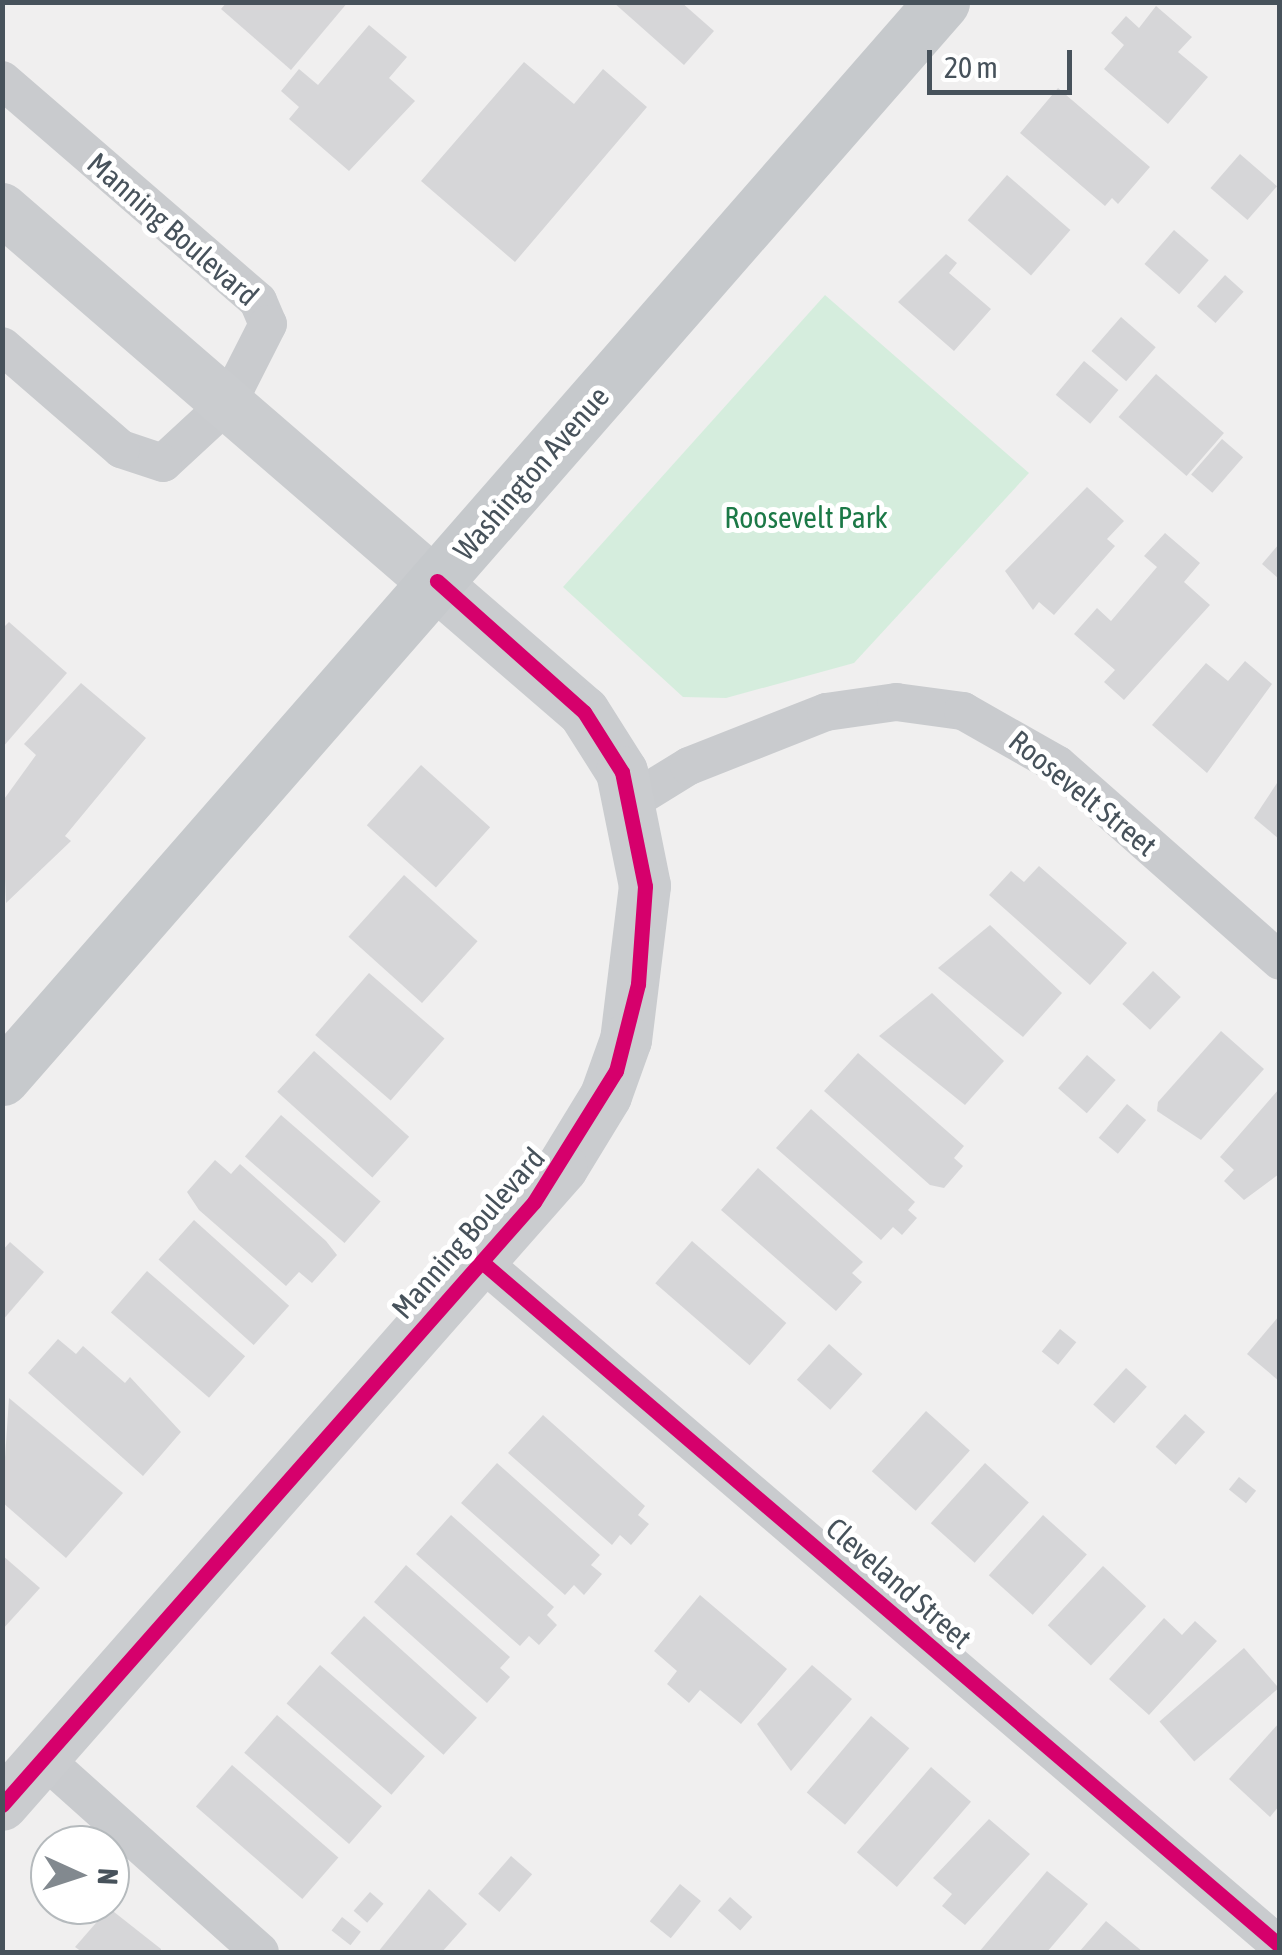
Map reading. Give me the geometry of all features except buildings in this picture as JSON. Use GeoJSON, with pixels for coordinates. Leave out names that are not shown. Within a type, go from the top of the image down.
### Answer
{"type":"FeatureCollection","features":[{"type":"Feature","properties":{"kind":"main road","name":"Washington Avenue"},"geometry":{"type":"LineString","coordinates":[[2,1078],[942,2]]}},
{"type":"Feature","properties":{"kind":"street","name":"Manning Boulevard"},"geometry":{"type":"LineString","coordinates":[[2,80],[263,307],[265,345],[228,403],[183,451],[145,461],[2,346]]}},
{"type":"Feature","properties":{"kind":"street","name":"Manning Boulevard"},"geometry":{"type":"LineString","coordinates":[[2,209],[437,581],[603,732],[632,801],[646,886],[626,1040],[584,1135],[482,1262],[2,1804]]}},
{"type":"Feature","properties":{"kind":"street","name":"Roosevelt Street"},"geometry":{"type":"LineString","coordinates":[[632,801],[689,766],[826,712],[896,702],[964,711],[1069,774],[1280,961]]}},
{"type":"Feature","properties":{"kind":"street","name":"Cleveland Street"},"geometry":{"type":"LineString","coordinates":[[482,1262],[1280,1946]]}},
{"type":"Feature","properties":{"kind":"street"},"geometry":{"type":"LineString","coordinates":[[43,1758],[260,1952]]}},
{"type":"Feature","properties":{"kind":"green space","name":"Roosevelt Park"},"geometry":{"type":"Polygon","coordinates":[[[825,295],[1029,473],[854,663],[726,698],[683,697],[563,587],[825,295]]]}},
{"type":"Feature","properties":{"kind":"cycle path"},"geometry":{"type":"LineString","coordinates":[[2,1805],[534,1202],[616,1071],[638,984],[645,886],[622,772],[584,712],[437,581]]}},
{"type":"Feature","properties":{"kind":"cycle path"},"geometry":{"type":"LineString","coordinates":[[482,1262],[1280,1946]]}}]}
